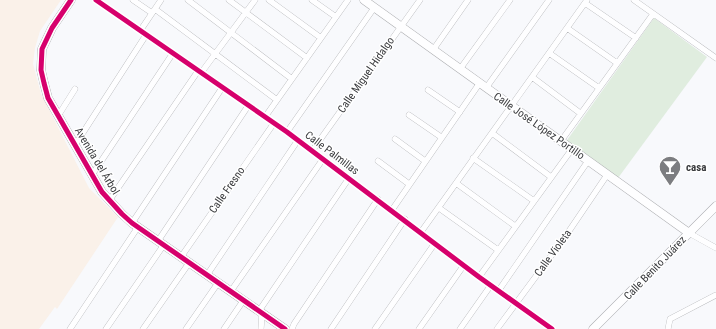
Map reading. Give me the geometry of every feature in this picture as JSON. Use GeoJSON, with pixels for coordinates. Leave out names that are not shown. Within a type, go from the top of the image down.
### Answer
{"type":"FeatureCollection","features":[{"type":"Feature","properties":{"kind":"street","name":"Avenida del Árbol"},"geometry":{"type":"LineString","coordinates":[[71,0],[52,28],[42,49],[41,70],[48,98],[92,175],[109,201],[135,225],[285,329]]}},
{"type":"Feature","properties":{"kind":"street","name":"Calle Palmillas"},"geometry":{"type":"LineString","coordinates":[[96,0],[287,132],[350,178],[479,277],[552,329]]}},
{"type":"Feature","properties":{"kind":"street"},"geometry":{"type":"LineString","coordinates":[[133,0],[153,11],[216,53],[278,100]]}},
{"type":"Feature","properties":{"kind":"street"},"geometry":{"type":"LineString","coordinates":[[140,31],[161,0]]}},
{"type":"Feature","properties":{"kind":"street"},"geometry":{"type":"LineString","coordinates":[[188,0],[230,34],[292,79]]}},
{"type":"Feature","properties":{"kind":"street"},"geometry":{"type":"LineString","coordinates":[[229,0],[307,58]]}},
{"type":"Feature","properties":{"kind":"street"},"geometry":{"type":"LineString","coordinates":[[109,201],[200,72],[255,0]]}},
{"type":"Feature","properties":{"kind":"street"},"geometry":{"type":"LineString","coordinates":[[269,0],[321,38]]}},
{"type":"Feature","properties":{"kind":"street"},"geometry":{"type":"LineString","coordinates":[[312,0],[336,17]]}},
{"type":"Feature","properties":{"kind":"street"},"geometry":{"type":"LineString","coordinates":[[265,117],[348,0]]}},
{"type":"Feature","properties":{"kind":"street","name":"Calle José López Portillo"},"geometry":{"type":"LineString","coordinates":[[364,0],[373,4],[401,27],[482,86],[689,233],[716,248]]}},
{"type":"Feature","properties":{"kind":"street","name":"Calle Miguel Hidalgo"},"geometry":{"type":"LineString","coordinates":[[312,151],[420,0]]}},
{"type":"Feature","properties":{"kind":"street"},"geometry":{"type":"LineString","coordinates":[[433,50],[468,0]]}},
{"type":"Feature","properties":{"kind":"street"},"geometry":{"type":"LineString","coordinates":[[460,69],[510,0]]}},
{"type":"Feature","properties":{"kind":"street"},"geometry":{"type":"LineString","coordinates":[[392,210],[425,160],[460,112],[482,86],[548,0]]}},
{"type":"Feature","properties":{"kind":"street"},"geometry":{"type":"LineString","coordinates":[[634,0],[716,58]]}},
{"type":"Feature","properties":{"kind":"street"},"geometry":{"type":"LineString","coordinates":[[421,232],[586,1],[636,38]]}},
{"type":"Feature","properties":{"kind":"street"},"geometry":{"type":"LineString","coordinates":[[287,132],[373,4]]}},
{"type":"Feature","properties":{"kind":"street"},"geometry":{"type":"LineString","coordinates":[[561,141],[653,14]]}},
{"type":"Feature","properties":{"kind":"street"},"geometry":{"type":"LineString","coordinates":[[567,28],[617,63]]}},
{"type":"Feature","properties":{"kind":"street"},"geometry":{"type":"LineString","coordinates":[[75,145],[146,35]]}},
{"type":"Feature","properties":{"kind":"street"},"geometry":{"type":"LineString","coordinates":[[92,175],[173,53]]}},
{"type":"Feature","properties":{"kind":"street"},"geometry":{"type":"LineString","coordinates":[[550,53],[598,88]]}},
{"type":"Feature","properties":{"kind":"street"},"geometry":{"type":"LineString","coordinates":[[532,77],[580,113]]}},
{"type":"Feature","properties":{"kind":"street"},"geometry":{"type":"LineString","coordinates":[[70,329],[222,88]]}},
{"type":"Feature","properties":{"kind":"street"},"geometry":{"type":"LineString","coordinates":[[58,116],[75,89]]}},
{"type":"Feature","properties":{"kind":"street"},"geometry":{"type":"LineString","coordinates":[[428,90],[460,112]]}},
{"type":"Feature","properties":{"kind":"street"},"geometry":{"type":"LineString","coordinates":[[106,329],[248,106]]}},
{"type":"Feature","properties":{"kind":"street"},"geometry":{"type":"LineString","coordinates":[[409,115],[441,138]]}},
{"type":"Feature","properties":{"kind":"street","name":"Calle Fresno"},"geometry":{"type":"LineString","coordinates":[[181,257],[274,123]]}},
{"type":"Feature","properties":{"kind":"street"},"geometry":{"type":"LineString","coordinates":[[492,133],[551,177]]}},
{"type":"Feature","properties":{"kind":"street"},"geometry":{"type":"LineString","coordinates":[[394,139],[425,160]]}},
{"type":"Feature","properties":{"kind":"street"},"geometry":{"type":"LineString","coordinates":[[207,275],[298,140]]}},
{"type":"Feature","properties":{"kind":"street"},"geometry":{"type":"LineString","coordinates":[[479,277],[572,149]]}},
{"type":"Feature","properties":{"kind":"street"},"geometry":{"type":"LineString","coordinates":[[473,158],[534,201]]}},
{"type":"Feature","properties":{"kind":"street"},"geometry":{"type":"LineString","coordinates":[[230,291],[323,159]]}},
{"type":"Feature","properties":{"kind":"street"},"geometry":{"type":"LineString","coordinates":[[378,161],[409,184]]}},
{"type":"Feature","properties":{"kind":"street"},"geometry":{"type":"LineString","coordinates":[[499,290],[588,161]]}},
{"type":"Feature","properties":{"kind":"street","name":"Calle Violeta"},"geometry":{"type":"LineString","coordinates":[[497,329],[565,238],[607,175]]}},
{"type":"Feature","properties":{"kind":"street"},"geometry":{"type":"LineString","coordinates":[[261,329],[260,312],[350,178]]}},
{"type":"Feature","properties":{"kind":"street"},"geometry":{"type":"LineString","coordinates":[[456,182],[515,226]]}},
{"type":"Feature","properties":{"kind":"street"},"geometry":{"type":"LineString","coordinates":[[292,329],[378,200]]}},
{"type":"Feature","properties":{"kind":"street","name":"Calle Benito Juárez"},"geometry":{"type":"LineString","coordinates":[[593,329],[716,206]]}},
{"type":"Feature","properties":{"kind":"street"},"geometry":{"type":"LineString","coordinates":[[438,208],[498,250]]}},
{"type":"Feature","properties":{"kind":"street"},"geometry":{"type":"LineString","coordinates":[[331,329],[404,219]]}},
{"type":"Feature","properties":{"kind":"street"},"geometry":{"type":"LineString","coordinates":[[375,329],[435,243]]}},
{"type":"Feature","properties":{"kind":"street"},"geometry":{"type":"LineString","coordinates":[[143,329],[189,263]]}},
{"type":"Feature","properties":{"kind":"street"},"geometry":{"type":"LineString","coordinates":[[419,329],[464,265]]}},
{"type":"Feature","properties":{"kind":"street"},"geometry":{"type":"LineString","coordinates":[[186,329],[218,283]]}},
{"type":"Feature","properties":{"kind":"street"},"geometry":{"type":"LineString","coordinates":[[460,329],[491,285]]}},
{"type":"Feature","properties":{"kind":"street"},"geometry":{"type":"LineString","coordinates":[[668,329],[670,319],[716,295]]}},
{"type":"Feature","properties":{"kind":"street"},"geometry":{"type":"LineString","coordinates":[[224,329],[243,300]]}},
{"type":"Feature","properties":{"kind":"street"},"geometry":{"type":"LineString","coordinates":[[228,322],[230,329]]}},
{"type":"Feature","properties":{"kind":"shaded area"},"geometry":{"type":"Polygon","coordinates":[[[0,0],[61,0],[40,31],[35,48],[33,64],[41,94],[89,188],[118,217],[57,309],[55,307],[39,329],[0,329],[0,0]]]}},
{"type":"Feature","properties":{"kind":"green space"},"geometry":{"type":"Polygon","coordinates":[[[654,18],[707,57],[618,178],[565,143],[654,18]]]}},
{"type":"Feature","properties":{"kind":"cycle path"},"geometry":{"type":"LineString","coordinates":[[71,0],[52,28],[42,49],[41,70],[48,98],[102,192],[132,223],[285,329]]}},
{"type":"Feature","properties":{"kind":"cycle path"},"geometry":{"type":"LineString","coordinates":[[96,0],[287,132],[479,277],[552,329]]}},
{"type":"Feature","properties":{"kind":"place","name":"casa"},"geometry":{"type":"Point","coordinates":[670,186]}}]}
